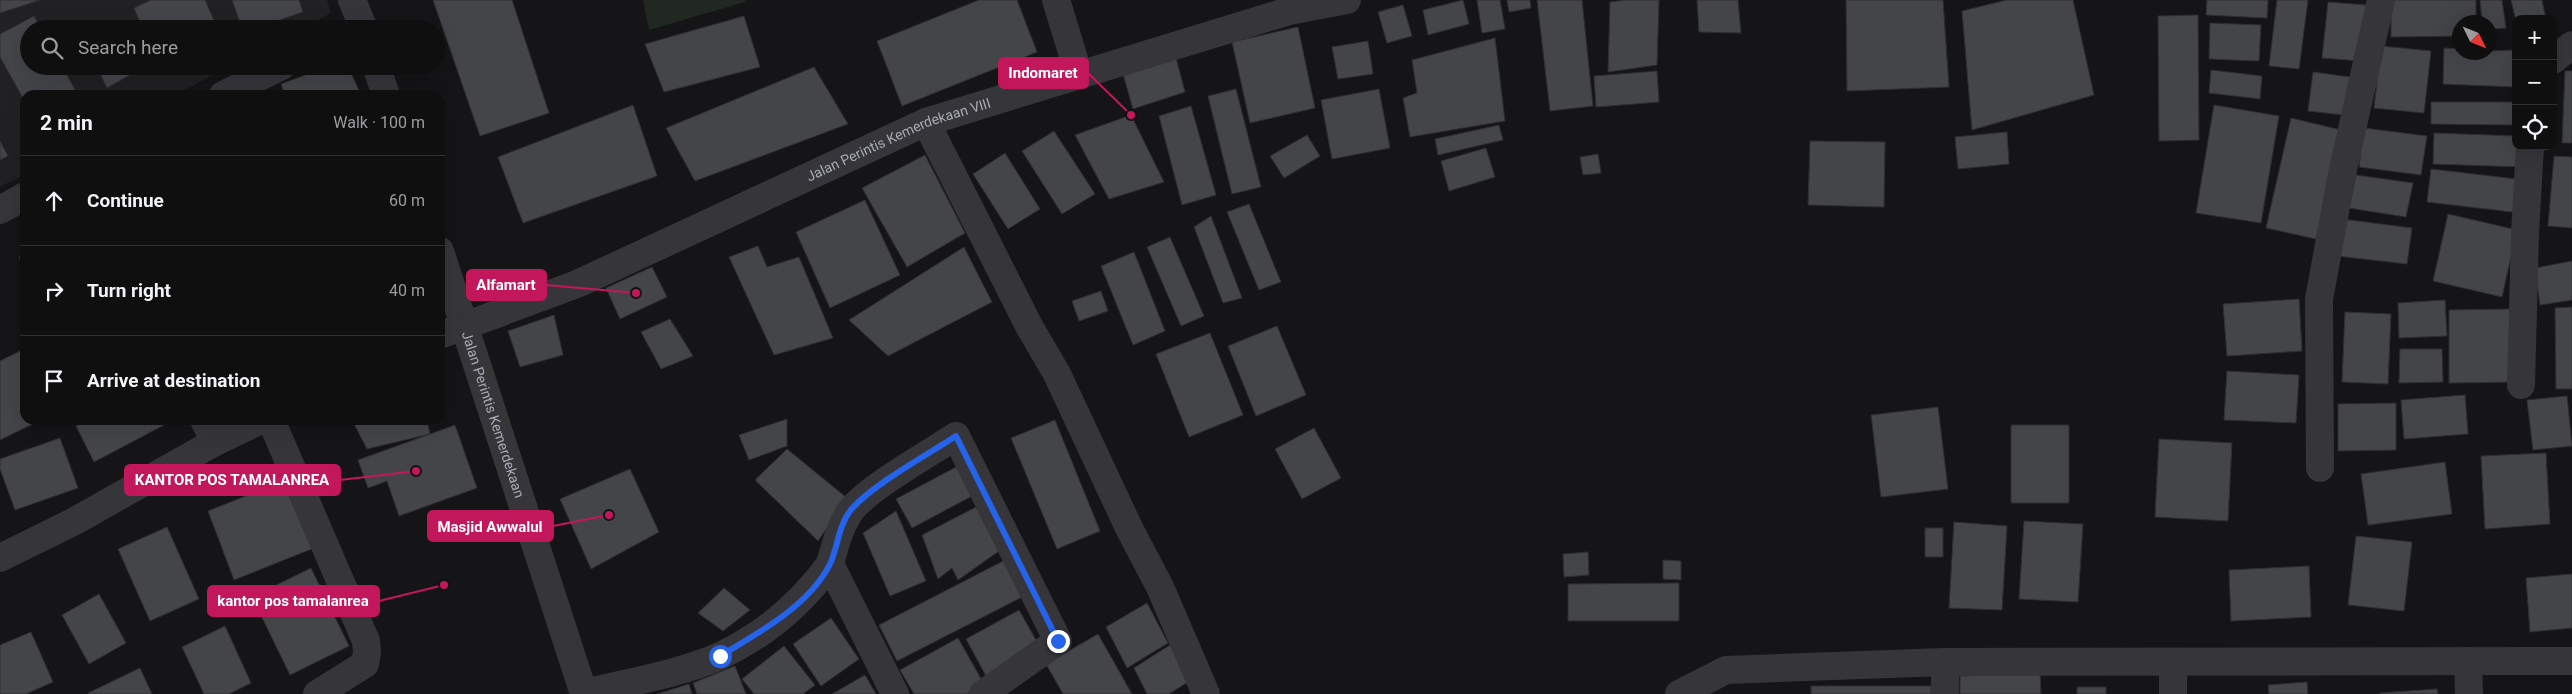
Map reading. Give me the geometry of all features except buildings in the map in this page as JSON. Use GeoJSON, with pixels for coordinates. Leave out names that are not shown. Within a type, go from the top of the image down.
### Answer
{"type":"FeatureCollection","features":[{"type":"Feature","properties":{"kind":"street"},"geometry":{"type":"LineString","coordinates":[[352,0],[359,20]]}},
{"type":"Feature","properties":{"kind":"street"},"geometry":{"type":"LineString","coordinates":[[1056,0],[1079,76]]}},
{"type":"Feature","properties":{"kind":"street","name":"Jalan Perintis Kemerdekaan VIII"},"geometry":{"type":"LineString","coordinates":[[445,333],[577,284],[926,122],[1079,76],[1287,5],[1346,0]]}},
{"type":"Feature","properties":{"kind":"street"},"geometry":{"type":"LineString","coordinates":[[2320,468],[2319,298],[2342,174],[2381,0]]}},
{"type":"Feature","properties":{"kind":"street"},"geometry":{"type":"LineString","coordinates":[[2557,57],[2572,45]]}},
{"type":"Feature","properties":{"kind":"street"},"geometry":{"type":"LineString","coordinates":[[233,90],[264,75]]}},
{"type":"Feature","properties":{"kind":"street"},"geometry":{"type":"LineString","coordinates":[[379,75],[384,90]]}},
{"type":"Feature","properties":{"kind":"street"},"geometry":{"type":"LineString","coordinates":[[926,122],[1029,326],[1057,374],[1128,528],[1160,587],[1206,694]]}},
{"type":"Feature","properties":{"kind":"street"},"geometry":{"type":"LineString","coordinates":[[2521,385],[2525,233],[2530,150]]}},
{"type":"Feature","properties":{"kind":"street"},"geometry":{"type":"LineString","coordinates":[[0,210],[20,199]]}},
{"type":"Feature","properties":{"kind":"street","name":"Jalan Perintis Kemerdekaan"},"geometry":{"type":"LineString","coordinates":[[445,265],[466,325],[544,576],[584,694]]}},
{"type":"Feature","properties":{"kind":"street"},"geometry":{"type":"LineString","coordinates":[[0,558],[75,521],[210,431],[238,425]]}},
{"type":"Feature","properties":{"kind":"street"},"geometry":{"type":"LineString","coordinates":[[273,425],[366,641],[368,652],[365,664],[317,694]]}},
{"type":"Feature","properties":{"kind":"street"},"geometry":{"type":"LineString","coordinates":[[584,694],[688,667],[720,656],[760,631],[790,610],[812,588],[830,564],[838,535],[850,512],[860,501],[956,436],[1058,641],[983,694]]}},
{"type":"Feature","properties":{"kind":"street"},"geometry":{"type":"LineString","coordinates":[[830,564],[895,694]]}},
{"type":"Feature","properties":{"kind":"street"},"geometry":{"type":"LineString","coordinates":[[2468,661],[2469,694]]}},
{"type":"Feature","properties":{"kind":"street"},"geometry":{"type":"LineString","coordinates":[[1679,694],[1726,670],[1945,662],[2572,661]]}},
{"type":"Feature","properties":{"kind":"street"},"geometry":{"type":"LineString","coordinates":[[1945,662],[1945,694]]}},
{"type":"Feature","properties":{"kind":"street"},"geometry":{"type":"LineString","coordinates":[[2173,662],[2173,694]]}},
{"type":"Feature","properties":{"kind":"shaded area"},"geometry":{"type":"Polygon","coordinates":[[[0,0],[327,0],[331,13],[318,20],[20,20],[20,75],[213,75],[184,90],[20,90],[20,177],[0,187],[0,0]]]}},
{"type":"Feature","properties":{"kind":"shaded area"},"geometry":{"type":"Polygon","coordinates":[[[643,0],[745,0],[745,2],[649,30],[643,0]]]}},
{"type":"Feature","properties":{"kind":"place","name":"Indomaret"},"geometry":{"type":"Point","coordinates":[1131,115]}},
{"type":"Feature","properties":{"kind":"place","name":"Alfamart"},"geometry":{"type":"Point","coordinates":[636,293]}},
{"type":"Feature","properties":{"kind":"place","name":"KANTOR POS TAMALANREA"},"geometry":{"type":"Point","coordinates":[416,471]}},
{"type":"Feature","properties":{"kind":"place","name":"Masjid Awwalul"},"geometry":{"type":"Point","coordinates":[609,515]}},
{"type":"Feature","properties":{"kind":"place","name":"kantor pos tamalanrea"},"geometry":{"type":"Point","coordinates":[444,585]}},
{"type":"Feature","properties":{"kind":"route"},"geometry":{"type":"LineString","coordinates":[[720,656],[790,610],[812,588],[830,564],[838,535],[850,512],[866,495],[956,436],[1058,641]]}}]}
